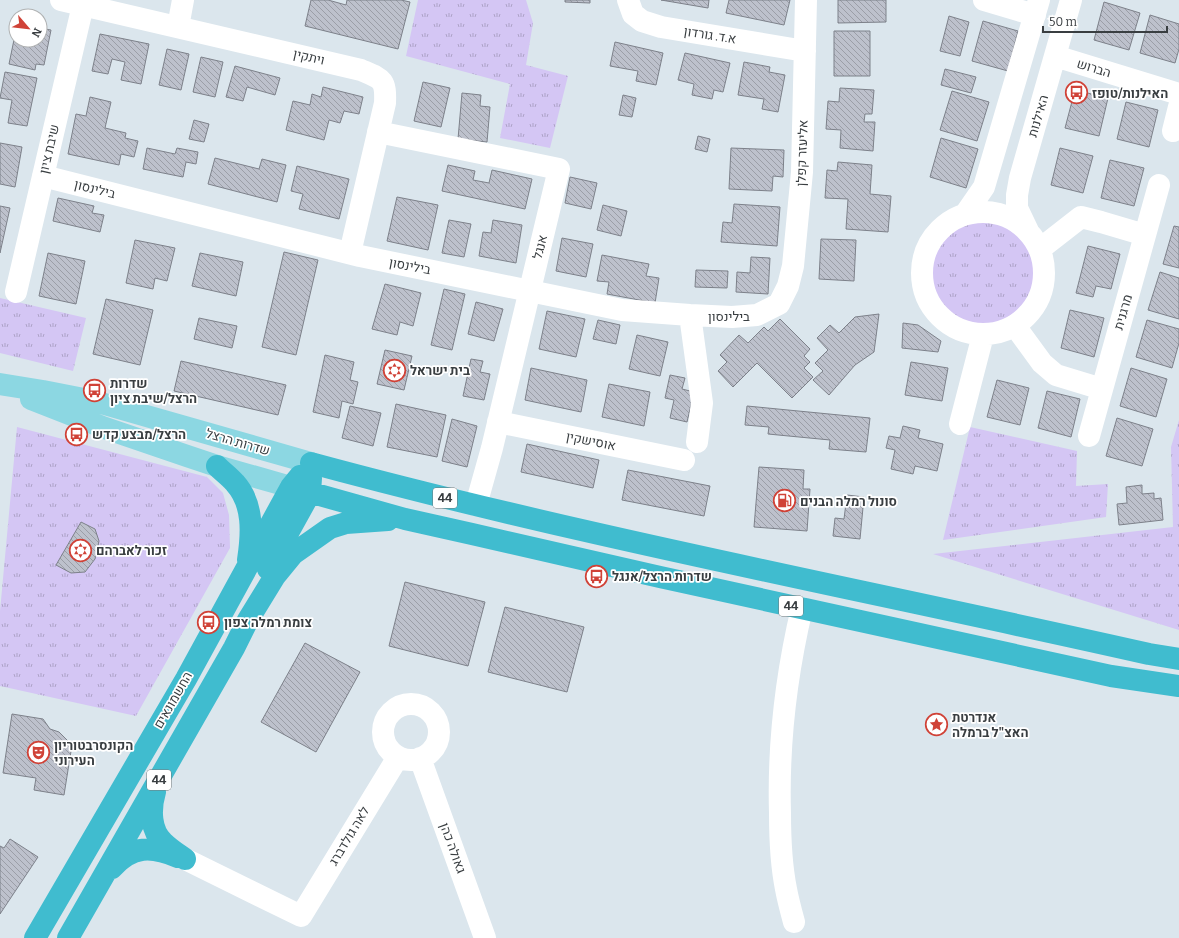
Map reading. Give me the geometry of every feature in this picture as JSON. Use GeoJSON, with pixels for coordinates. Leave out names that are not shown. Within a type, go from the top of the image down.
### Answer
{"type":"FeatureCollection","features":[{"type":"Feature","properties":{"kind":"highway","name":"החשמונאים"},"geometry":{"type":"LineString","coordinates":[[35,938],[186,679],[246,571],[300,490],[311,463]]}},
{"type":"Feature","properties":{"kind":"highway","name":"44"},"geometry":{"type":"LineString","coordinates":[[311,463],[389,484],[678,552],[1149,654],[1179,659]]}},
{"type":"Feature","properties":{"kind":"highway","name":"44"},"geometry":{"type":"LineString","coordinates":[[217,466],[236,484],[246,501],[250,519],[251,542],[246,571]]}},
{"type":"Feature","properties":{"kind":"highway","name":"44"},"geometry":{"type":"LineString","coordinates":[[300,490],[405,519],[660,577],[1111,676],[1179,686]]}},
{"type":"Feature","properties":{"kind":"highway"},"geometry":{"type":"LineString","coordinates":[[248,620],[300,490]]}},
{"type":"Feature","properties":{"kind":"highway","name":"44"},"geometry":{"type":"LineString","coordinates":[[248,620],[275,576],[293,554],[330,528],[346,524],[405,519]]}},
{"type":"Feature","properties":{"kind":"highway","name":"החשמונאים"},"geometry":{"type":"LineString","coordinates":[[68,938],[230,655],[248,620]]}},
{"type":"Feature","properties":{"kind":"highway"},"geometry":{"type":"LineString","coordinates":[[1111,676],[1146,692],[1179,701]]}},
{"type":"Feature","properties":{"kind":"highway"},"geometry":{"type":"LineString","coordinates":[[168,763],[153,800],[151,810],[152,823],[163,843],[185,859]]}},
{"type":"Feature","properties":{"kind":"highway"},"geometry":{"type":"LineString","coordinates":[[101,880],[116,863],[128,854],[140,850],[152,849],[185,859]]}},
{"type":"Feature","properties":{"kind":"main road","name":"שדרות הרצל"},"geometry":{"type":"LineString","coordinates":[[0,385],[43,390],[94,401],[311,463]]}},
{"type":"Feature","properties":{"kind":"main road","name":"שדרות הרצל"},"geometry":{"type":"LineString","coordinates":[[0,385],[98,425],[217,466],[300,490]]}},
{"type":"Feature","properties":{"kind":"street","name":"ויתקין"},"geometry":{"type":"LineString","coordinates":[[61,0],[362,70],[379,77],[386,88],[385,103],[350,253]]}},
{"type":"Feature","properties":{"kind":"street"},"geometry":{"type":"LineString","coordinates":[[178,27],[183,0]]}},
{"type":"Feature","properties":{"kind":"street","name":"א.ד. גורדון"},"geometry":{"type":"LineString","coordinates":[[628,0],[633,14],[642,21],[661,27],[805,51]]}},
{"type":"Feature","properties":{"kind":"street","name":"אליעזר קפלן"},"geometry":{"type":"LineString","coordinates":[[779,304],[788,286],[793,266],[797,230],[802,172],[806,0]]}},
{"type":"Feature","properties":{"kind":"street"},"geometry":{"type":"LineString","coordinates":[[966,214],[984,187],[1037,7],[984,0]]}},
{"type":"Feature","properties":{"kind":"street","name":"האילנות"},"geometry":{"type":"LineString","coordinates":[[1028,231],[1017,208],[1016,195],[1071,0]]}},
{"type":"Feature","properties":{"kind":"street","name":"שיבת ציון"},"geometry":{"type":"LineString","coordinates":[[16,292],[83,5]]}},
{"type":"Feature","properties":{"kind":"street","name":"הברוש"},"geometry":{"type":"LineString","coordinates":[[1055,56],[1179,94]]}},
{"type":"Feature","properties":{"kind":"street"},"geometry":{"type":"LineString","coordinates":[[1172,131],[1179,106]]}},
{"type":"Feature","properties":{"kind":"street","name":"אנגל"},"geometry":{"type":"LineString","coordinates":[[378,132],[559,169],[498,422],[476,505]]}},
{"type":"Feature","properties":{"kind":"street","name":"בילינסון"},"geometry":{"type":"LineString","coordinates":[[43,176],[350,253],[622,310],[690,315],[757,316],[779,304]]}},
{"type":"Feature","properties":{"kind":"street","name":"מרגנית"},"geometry":{"type":"LineString","coordinates":[[1089,436],[1159,185]]}},
{"type":"Feature","properties":{"kind":"street"},"geometry":{"type":"LineString","coordinates":[[988,211],[1011,218],[1028,231],[1040,249],[1045,270],[1042,291],[1032,312],[1015,326],[995,334],[974,335],[953,328],[938,316],[926,298],[921,277],[924,256],[932,238],[947,223],[966,214],[988,211]]}},
{"type":"Feature","properties":{"kind":"street"},"geometry":{"type":"LineString","coordinates":[[1040,249],[1081,217],[1145,235]]}},
{"type":"Feature","properties":{"kind":"street"},"geometry":{"type":"LineString","coordinates":[[690,315],[702,403],[697,442]]}},
{"type":"Feature","properties":{"kind":"street"},"geometry":{"type":"LineString","coordinates":[[1015,326],[1042,363],[1056,375],[1102,389]]}},
{"type":"Feature","properties":{"kind":"street"},"geometry":{"type":"LineString","coordinates":[[960,424],[982,334]]}},
{"type":"Feature","properties":{"kind":"street","name":"אוסישקין"},"geometry":{"type":"LineString","coordinates":[[498,422],[684,460]]}},
{"type":"Feature","properties":{"kind":"street"},"geometry":{"type":"LineString","coordinates":[[794,922],[786,890],[782,860],[779,799],[782,738],[788,676],[802,608]]}},
{"type":"Feature","properties":{"kind":"street"},"geometry":{"type":"LineString","coordinates":[[407,704],[416,704],[432,712],[439,728],[439,736],[436,745],[430,752],[420,758],[411,760],[398,757],[386,744],[383,731],[389,715],[395,709],[407,704]]}},
{"type":"Feature","properties":{"kind":"street","name":"לאה גולדברג"},"geometry":{"type":"LineString","coordinates":[[185,859],[300,916],[398,757]]}},
{"type":"Feature","properties":{"kind":"street","name":"גאולה כהן"},"geometry":{"type":"LineString","coordinates":[[420,758],[485,938]]}},
{"type":"Feature","properties":{"kind":"green space"},"geometry":{"type":"Polygon","coordinates":[[[418,0],[526,0],[533,23],[526,65],[568,76],[550,148],[500,138],[510,84],[406,56],[418,0]]]}},
{"type":"Feature","properties":{"kind":"green space"},"geometry":{"type":"Polygon","coordinates":[[[983,219],[1004,223],[1021,235],[1033,252],[1037,273],[1033,294],[1021,311],[1004,323],[983,327],[962,323],[945,311],[933,294],[929,273],[933,252],[945,235],[962,223],[983,219]]]}},
{"type":"Feature","properties":{"kind":"green space"},"geometry":{"type":"Polygon","coordinates":[[[0,298],[86,318],[73,371],[0,353],[0,298]]]}},
{"type":"Feature","properties":{"kind":"green space"},"geometry":{"type":"Polygon","coordinates":[[[1179,420],[1179,630],[933,554],[1173,527],[1171,447],[1179,420]]]}},
{"type":"Feature","properties":{"kind":"green space"},"geometry":{"type":"Polygon","coordinates":[[[17,427],[207,477],[223,493],[229,515],[230,548],[136,716],[0,686],[0,611],[17,427]]]}},
{"type":"Feature","properties":{"kind":"green space"},"geometry":{"type":"Polygon","coordinates":[[[970,427],[1077,451],[1076,486],[1108,484],[1106,517],[943,540],[970,427]]]}},
{"type":"Feature","properties":{"kind":"building"},"geometry":{"type":"Polygon","coordinates":[[[311,0],[328,0],[346,5],[347,0],[401,0],[410,2],[398,49],[305,26],[311,0]]]}},
{"type":"Feature","properties":{"kind":"building"},"geometry":{"type":"Polygon","coordinates":[[[565,0],[590,0],[590,3],[565,2],[565,0]]]}},
{"type":"Feature","properties":{"kind":"building"},"geometry":{"type":"Polygon","coordinates":[[[661,0],[709,0],[708,8],[661,0]]]}},
{"type":"Feature","properties":{"kind":"building"},"geometry":{"type":"Polygon","coordinates":[[[729,0],[790,0],[784,25],[726,13],[729,0]]]}},
{"type":"Feature","properties":{"kind":"building"},"geometry":{"type":"Polygon","coordinates":[[[838,0],[886,0],[886,22],[838,23],[838,0]]]}},
{"type":"Feature","properties":{"kind":"building"},"geometry":{"type":"Polygon","coordinates":[[[1104,2],[1140,13],[1129,50],[1094,40],[1104,2]]]}},
{"type":"Feature","properties":{"kind":"building"},"geometry":{"type":"Polygon","coordinates":[[[1150,15],[1179,24],[1179,49],[1175,63],[1140,53],[1150,15]]]}},
{"type":"Feature","properties":{"kind":"building"},"geometry":{"type":"Polygon","coordinates":[[[949,16],[969,22],[960,56],[940,51],[949,16]]]}},
{"type":"Feature","properties":{"kind":"building"},"geometry":{"type":"Polygon","coordinates":[[[983,21],[1018,31],[1008,71],[972,61],[983,21]]]}},
{"type":"Feature","properties":{"kind":"building"},"geometry":{"type":"Polygon","coordinates":[[[48,30],[51,30],[48,45],[48,30]]]}},
{"type":"Feature","properties":{"kind":"building"},"geometry":{"type":"Polygon","coordinates":[[[834,31],[870,31],[870,76],[834,76],[834,31]]]}},
{"type":"Feature","properties":{"kind":"building"},"geometry":{"type":"Polygon","coordinates":[[[100,34],[149,44],[141,84],[121,80],[125,62],[112,59],[108,74],[92,71],[100,34]]]}},
{"type":"Feature","properties":{"kind":"building"},"geometry":{"type":"Polygon","coordinates":[[[615,42],[663,53],[656,85],[636,81],[638,71],[610,66],[615,42]]]}},
{"type":"Feature","properties":{"kind":"building"},"geometry":{"type":"Polygon","coordinates":[[[12,48],[47,48],[44,65],[36,64],[35,70],[9,64],[12,48]]]}},
{"type":"Feature","properties":{"kind":"building"},"geometry":{"type":"Polygon","coordinates":[[[167,49],[189,54],[181,90],[159,85],[167,49]]]}},
{"type":"Feature","properties":{"kind":"building"},"geometry":{"type":"Polygon","coordinates":[[[685,53],[730,63],[723,92],[714,90],[712,99],[692,95],[694,84],[678,80],[685,53]]]}},
{"type":"Feature","properties":{"kind":"building"},"geometry":{"type":"Polygon","coordinates":[[[201,57],[223,62],[215,97],[193,92],[201,57]]]}},
{"type":"Feature","properties":{"kind":"building"},"geometry":{"type":"Polygon","coordinates":[[[744,62],[770,67],[769,72],[785,75],[778,112],[762,109],[764,99],[738,95],[744,62]]]}},
{"type":"Feature","properties":{"kind":"building"},"geometry":{"type":"Polygon","coordinates":[[[235,66],[280,78],[275,95],[247,87],[243,101],[226,97],[235,66]]]}},
{"type":"Feature","properties":{"kind":"building"},"geometry":{"type":"Polygon","coordinates":[[[945,69],[976,77],[971,93],[941,85],[945,69]]]}},
{"type":"Feature","properties":{"kind":"building"},"geometry":{"type":"Polygon","coordinates":[[[5,72],[37,78],[27,126],[8,123],[12,100],[0,98],[5,72]]]}},
{"type":"Feature","properties":{"kind":"building"},"geometry":{"type":"Polygon","coordinates":[[[423,82],[450,88],[441,127],[414,121],[423,82]]]}},
{"type":"Feature","properties":{"kind":"building"},"geometry":{"type":"Polygon","coordinates":[[[323,87],[363,97],[359,114],[344,111],[340,123],[329,120],[324,140],[286,130],[293,101],[310,105],[312,94],[321,97],[323,87]]]}},
{"type":"Feature","properties":{"kind":"building"},"geometry":{"type":"Polygon","coordinates":[[[840,88],[874,90],[872,114],[865,114],[864,122],[875,122],[873,151],[840,148],[841,130],[826,129],[828,101],[839,102],[840,88]]]}},
{"type":"Feature","properties":{"kind":"building"},"geometry":{"type":"Polygon","coordinates":[[[1075,90],[1108,98],[1099,136],[1065,128],[1075,90]]]}},
{"type":"Feature","properties":{"kind":"building"},"geometry":{"type":"Polygon","coordinates":[[[952,91],[989,102],[977,141],[940,130],[952,91]]]}},
{"type":"Feature","properties":{"kind":"building"},"geometry":{"type":"Polygon","coordinates":[[[462,93],[481,95],[480,106],[490,107],[487,142],[458,139],[462,93]]]}},
{"type":"Feature","properties":{"kind":"building"},"geometry":{"type":"Polygon","coordinates":[[[623,95],[636,98],[632,117],[619,115],[623,95]]]}},
{"type":"Feature","properties":{"kind":"building"},"geometry":{"type":"Polygon","coordinates":[[[90,97],[111,102],[105,128],[126,133],[125,138],[138,141],[134,157],[121,154],[119,165],[68,154],[76,114],[86,116],[90,97]]]}},
{"type":"Feature","properties":{"kind":"building"},"geometry":{"type":"Polygon","coordinates":[[[1126,102],[1158,110],[1149,147],[1117,139],[1126,102]]]}},
{"type":"Feature","properties":{"kind":"building"},"geometry":{"type":"Polygon","coordinates":[[[194,120],[209,124],[204,142],[189,139],[194,120]]]}},
{"type":"Feature","properties":{"kind":"building"},"geometry":{"type":"Polygon","coordinates":[[[698,136],[710,139],[707,152],[695,149],[698,136]]]}},
{"type":"Feature","properties":{"kind":"building"},"geometry":{"type":"Polygon","coordinates":[[[941,138],[978,149],[966,188],[930,177],[941,138]]]}},
{"type":"Feature","properties":{"kind":"building"},"geometry":{"type":"Polygon","coordinates":[[[0,143],[22,147],[15,187],[0,184],[0,143]]]}},
{"type":"Feature","properties":{"kind":"building"},"geometry":{"type":"Polygon","coordinates":[[[147,148],[175,154],[177,148],[198,152],[196,164],[186,162],[183,177],[143,169],[147,148]]]}},
{"type":"Feature","properties":{"kind":"building"},"geometry":{"type":"Polygon","coordinates":[[[731,148],[784,150],[783,177],[773,176],[772,191],[729,189],[731,148]]]}},
{"type":"Feature","properties":{"kind":"building"},"geometry":{"type":"Polygon","coordinates":[[[1060,148],[1093,156],[1083,193],[1051,185],[1060,148]]]}},
{"type":"Feature","properties":{"kind":"building"},"geometry":{"type":"Polygon","coordinates":[[[215,158],[259,169],[262,159],[286,165],[277,202],[208,184],[215,158]]]}},
{"type":"Feature","properties":{"kind":"building"},"geometry":{"type":"Polygon","coordinates":[[[1110,160],[1144,168],[1134,206],[1101,198],[1110,160]]]}},
{"type":"Feature","properties":{"kind":"building"},"geometry":{"type":"Polygon","coordinates":[[[838,162],[872,165],[870,194],[891,196],[888,232],[846,229],[848,199],[825,198],[827,170],[837,171],[838,162]]]}},
{"type":"Feature","properties":{"kind":"building"},"geometry":{"type":"Polygon","coordinates":[[[448,165],[475,171],[473,180],[489,183],[492,170],[532,179],[525,209],[442,191],[448,165]]]}},
{"type":"Feature","properties":{"kind":"building"},"geometry":{"type":"Polygon","coordinates":[[[297,166],[349,179],[339,219],[299,209],[303,194],[291,191],[297,166]]]}},
{"type":"Feature","properties":{"kind":"building"},"geometry":{"type":"Polygon","coordinates":[[[570,177],[597,183],[591,209],[565,203],[570,177]]]}},
{"type":"Feature","properties":{"kind":"building"},"geometry":{"type":"Polygon","coordinates":[[[397,197],[438,205],[428,250],[387,241],[397,197]]]}},
{"type":"Feature","properties":{"kind":"building"},"geometry":{"type":"Polygon","coordinates":[[[58,198],[94,206],[92,213],[104,215],[100,232],[53,221],[58,198]]]}},
{"type":"Feature","properties":{"kind":"building"},"geometry":{"type":"Polygon","coordinates":[[[734,204],[780,207],[777,246],[721,242],[723,222],[732,223],[734,204]]]}},
{"type":"Feature","properties":{"kind":"building"},"geometry":{"type":"Polygon","coordinates":[[[603,205],[627,211],[621,236],[597,230],[603,205]]]}},
{"type":"Feature","properties":{"kind":"building"},"geometry":{"type":"Polygon","coordinates":[[[0,206],[10,208],[0,253],[0,206]]]}},
{"type":"Feature","properties":{"kind":"building"},"geometry":{"type":"Polygon","coordinates":[[[449,220],[471,224],[464,257],[442,253],[449,220]]]}},
{"type":"Feature","properties":{"kind":"building"},"geometry":{"type":"Polygon","coordinates":[[[493,220],[522,225],[516,263],[479,256],[483,232],[491,233],[493,220]]]}},
{"type":"Feature","properties":{"kind":"building"},"geometry":{"type":"Polygon","coordinates":[[[1174,226],[1179,227],[1179,268],[1163,264],[1174,226]]]}},
{"type":"Feature","properties":{"kind":"building"},"geometry":{"type":"Polygon","coordinates":[[[562,238],[593,244],[586,277],[556,271],[562,238]]]}},
{"type":"Feature","properties":{"kind":"building"},"geometry":{"type":"Polygon","coordinates":[[[821,239],[856,240],[854,281],[819,279],[821,239]]]}},
{"type":"Feature","properties":{"kind":"building"},"geometry":{"type":"Polygon","coordinates":[[[135,240],[175,248],[167,281],[155,278],[153,289],[126,283],[135,240]]]}},
{"type":"Feature","properties":{"kind":"building"},"geometry":{"type":"Polygon","coordinates":[[[1088,246],[1120,254],[1111,289],[1096,286],[1093,297],[1076,293],[1088,246]]]}},
{"type":"Feature","properties":{"kind":"building"},"geometry":{"type":"Polygon","coordinates":[[[284,252],[318,260],[296,355],[262,347],[284,252]]]}},
{"type":"Feature","properties":{"kind":"building"},"geometry":{"type":"Polygon","coordinates":[[[48,253],[85,261],[76,304],[39,296],[48,253]]]}},
{"type":"Feature","properties":{"kind":"building"},"geometry":{"type":"Polygon","coordinates":[[[200,253],[243,262],[236,296],[192,286],[200,253]]]}},
{"type":"Feature","properties":{"kind":"building"},"geometry":{"type":"Polygon","coordinates":[[[602,255],[649,264],[646,276],[659,278],[655,303],[607,294],[609,282],[597,281],[602,255]]]}},
{"type":"Feature","properties":{"kind":"building"},"geometry":{"type":"Polygon","coordinates":[[[751,257],[770,258],[768,294],[736,292],[737,272],[750,273],[751,257]]]}},
{"type":"Feature","properties":{"kind":"building"},"geometry":{"type":"Polygon","coordinates":[[[696,270],[728,271],[727,288],[695,287],[696,270]]]}},
{"type":"Feature","properties":{"kind":"building"},"geometry":{"type":"Polygon","coordinates":[[[1160,272],[1179,278],[1179,319],[1148,310],[1160,272]]]}},
{"type":"Feature","properties":{"kind":"building"},"geometry":{"type":"Polygon","coordinates":[[[385,284],[421,293],[413,326],[400,322],[397,335],[372,329],[385,284]]]}},
{"type":"Feature","properties":{"kind":"building"},"geometry":{"type":"Polygon","coordinates":[[[444,289],[465,294],[452,350],[431,345],[444,289]]]}},
{"type":"Feature","properties":{"kind":"building"},"geometry":{"type":"Polygon","coordinates":[[[106,299],[153,310],[140,365],[93,354],[106,299]]]}},
{"type":"Feature","properties":{"kind":"building"},"geometry":{"type":"Polygon","coordinates":[[[476,302],[503,309],[494,341],[468,334],[476,302]]]}},
{"type":"Feature","properties":{"kind":"building"},"geometry":{"type":"Polygon","coordinates":[[[1070,310],[1104,318],[1094,357],[1061,348],[1070,310]]]}},
{"type":"Feature","properties":{"kind":"building"},"geometry":{"type":"Polygon","coordinates":[[[547,311],[585,319],[576,357],[539,349],[547,311]]]}},
{"type":"Feature","properties":{"kind":"building"},"geometry":{"type":"Polygon","coordinates":[[[879,314],[874,352],[855,365],[829,395],[813,380],[823,371],[815,363],[828,350],[817,338],[830,325],[839,333],[855,317],[879,314]]]}},
{"type":"Feature","properties":{"kind":"building"},"geometry":{"type":"Polygon","coordinates":[[[199,318],[237,326],[232,348],[194,339],[199,318]]]}},
{"type":"Feature","properties":{"kind":"building"},"geometry":{"type":"Polygon","coordinates":[[[780,319],[810,349],[804,356],[810,362],[804,368],[813,377],[792,398],[757,363],[733,387],[718,371],[727,362],[720,355],[739,335],[748,343],[764,327],[768,331],[780,319]]]}},
{"type":"Feature","properties":{"kind":"building"},"geometry":{"type":"Polygon","coordinates":[[[598,320],[620,325],[616,344],[593,339],[598,320]]]}},
{"type":"Feature","properties":{"kind":"building"},"geometry":{"type":"Polygon","coordinates":[[[1147,320],[1179,329],[1179,343],[1172,368],[1136,357],[1147,320]]]}},
{"type":"Feature","properties":{"kind":"building"},"geometry":{"type":"Polygon","coordinates":[[[903,323],[918,325],[941,341],[938,352],[902,348],[903,323]]]}},
{"type":"Feature","properties":{"kind":"building"},"geometry":{"type":"Polygon","coordinates":[[[637,335],[668,342],[660,376],[629,369],[637,335]]]}},
{"type":"Feature","properties":{"kind":"building","name":"בית ישראל"},"geometry":{"type":"Polygon","coordinates":[[[385,350],[412,356],[404,390],[377,384],[385,350]]]}},
{"type":"Feature","properties":{"kind":"building"},"geometry":{"type":"Polygon","coordinates":[[[325,355],[354,362],[350,380],[358,382],[353,404],[342,401],[339,418],[313,412],[325,355]]]}},
{"type":"Feature","properties":{"kind":"building"},"geometry":{"type":"Polygon","coordinates":[[[471,359],[483,361],[480,372],[490,374],[484,400],[463,396],[471,359]]]}},
{"type":"Feature","properties":{"kind":"building"},"geometry":{"type":"Polygon","coordinates":[[[181,361],[286,385],[278,415],[174,391],[181,361]]]}},
{"type":"Feature","properties":{"kind":"building"},"geometry":{"type":"Polygon","coordinates":[[[911,362],[948,368],[942,401],[905,395],[911,362]]]}},
{"type":"Feature","properties":{"kind":"building"},"geometry":{"type":"Polygon","coordinates":[[[531,368],[587,380],[581,412],[525,400],[531,368]]]}},
{"type":"Feature","properties":{"kind":"building"},"geometry":{"type":"Polygon","coordinates":[[[1131,368],[1167,379],[1156,417],[1120,406],[1131,368]]]}},
{"type":"Feature","properties":{"kind":"building"},"geometry":{"type":"Polygon","coordinates":[[[670,375],[685,378],[682,389],[694,392],[687,422],[670,418],[674,400],[665,398],[670,375]]]}},
{"type":"Feature","properties":{"kind":"building"},"geometry":{"type":"Polygon","coordinates":[[[997,380],[1029,388],[1020,425],[987,417],[997,380]]]}},
{"type":"Feature","properties":{"kind":"building"},"geometry":{"type":"Polygon","coordinates":[[[609,384],[650,392],[644,426],[602,417],[609,384]]]}},
{"type":"Feature","properties":{"kind":"building"},"geometry":{"type":"Polygon","coordinates":[[[1047,391],[1080,399],[1071,437],[1038,428],[1047,391]]]}},
{"type":"Feature","properties":{"kind":"building"},"geometry":{"type":"Polygon","coordinates":[[[396,404],[446,415],[437,457],[387,447],[396,404]]]}},
{"type":"Feature","properties":{"kind":"building"},"geometry":{"type":"Polygon","coordinates":[[[350,406],[381,413],[373,446],[342,438],[350,406]]]}},
{"type":"Feature","properties":{"kind":"building"},"geometry":{"type":"Polygon","coordinates":[[[747,406],[870,418],[866,452],[829,449],[830,440],[768,434],[769,427],[745,425],[747,406]]]}},
{"type":"Feature","properties":{"kind":"building"},"geometry":{"type":"Polygon","coordinates":[[[1117,418],[1153,429],[1142,466],[1106,456],[1117,418]]]}},
{"type":"Feature","properties":{"kind":"building"},"geometry":{"type":"Polygon","coordinates":[[[452,419],[477,426],[467,467],[442,461],[452,419]]]}},
{"type":"Feature","properties":{"kind":"building"},"geometry":{"type":"Polygon","coordinates":[[[903,426],[920,430],[918,438],[943,444],[937,471],[915,466],[913,474],[891,469],[895,450],[886,448],[889,436],[900,438],[903,426]]]}},
{"type":"Feature","properties":{"kind":"building"},"geometry":{"type":"Polygon","coordinates":[[[527,444],[599,460],[593,488],[521,472],[527,444]]]}},
{"type":"Feature","properties":{"kind":"building"},"geometry":{"type":"Polygon","coordinates":[[[759,467],[804,470],[803,489],[810,489],[807,531],[754,527],[759,467]]]}},
{"type":"Feature","properties":{"kind":"building"},"geometry":{"type":"Polygon","coordinates":[[[628,470],[710,486],[704,516],[622,500],[628,470]]]}},
{"type":"Feature","properties":{"kind":"building"},"geometry":{"type":"Polygon","coordinates":[[[1142,485],[1142,494],[1154,493],[1154,499],[1161,498],[1163,520],[1119,525],[1117,504],[1127,503],[1126,487],[1142,485]]]}},
{"type":"Feature","properties":{"kind":"building"},"geometry":{"type":"Polygon","coordinates":[[[847,495],[864,497],[860,539],[833,536],[835,518],[844,519],[847,495]]]}},
{"type":"Feature","properties":{"kind":"building","name":"זכור לאברהם"},"geometry":{"type":"Polygon","coordinates":[[[81,522],[95,529],[99,541],[95,559],[85,572],[71,573],[56,565],[81,522]]]}},
{"type":"Feature","properties":{"kind":"building"},"geometry":{"type":"Polygon","coordinates":[[[405,582],[485,602],[468,666],[389,646],[405,582]]]}},
{"type":"Feature","properties":{"kind":"building"},"geometry":{"type":"Polygon","coordinates":[[[505,607],[584,627],[567,692],[488,672],[505,607]]]}},
{"type":"Feature","properties":{"kind":"building"},"geometry":{"type":"Polygon","coordinates":[[[305,643],[360,672],[316,752],[261,722],[305,643]]]}},
{"type":"Feature","properties":{"kind":"building","name":"הקונסרבטוריון העירוני"},"geometry":{"type":"Polygon","coordinates":[[[12,714],[43,719],[50,729],[59,732],[72,745],[64,795],[34,790],[36,778],[3,773],[12,714]]]}},
{"type":"Feature","properties":{"kind":"building"},"geometry":{"type":"Polygon","coordinates":[[[10,839],[38,857],[0,914],[0,846],[4,848],[10,839]]]}},
{"type":"Feature","properties":{"kind":"place","name":"האילנות/טופז"},"geometry":{"type":"Point","coordinates":[1077,93]}},
{"type":"Feature","properties":{"kind":"place","name":"בית ישראל"},"geometry":{"type":"Point","coordinates":[395,370]}},
{"type":"Feature","properties":{"kind":"place","name":"שדרות הרצל/שיבת ציון"},"geometry":{"type":"Point","coordinates":[95,390]}},
{"type":"Feature","properties":{"kind":"place","name":"הרצל/מבצע קדש"},"geometry":{"type":"Point","coordinates":[77,434]}},
{"type":"Feature","properties":{"kind":"place","name":"סונול רמלה הבנים"},"geometry":{"type":"Point","coordinates":[784,501]}},
{"type":"Feature","properties":{"kind":"place","name":"זכור לאברהם"},"geometry":{"type":"Point","coordinates":[81,550]}},
{"type":"Feature","properties":{"kind":"place","name":"שדרות הרצל/אנגל"},"geometry":{"type":"Point","coordinates":[596,576]}},
{"type":"Feature","properties":{"kind":"place","name":"צומת רמלה צפון"},"geometry":{"type":"Point","coordinates":[208,622]}},
{"type":"Feature","properties":{"kind":"place","name":"אנדרטת האצ\"ל ברמלה"},"geometry":{"type":"Point","coordinates":[937,724]}},
{"type":"Feature","properties":{"kind":"place","name":"הקונסרבטוריון העירוני"},"geometry":{"type":"Point","coordinates":[39,752]}}]}
